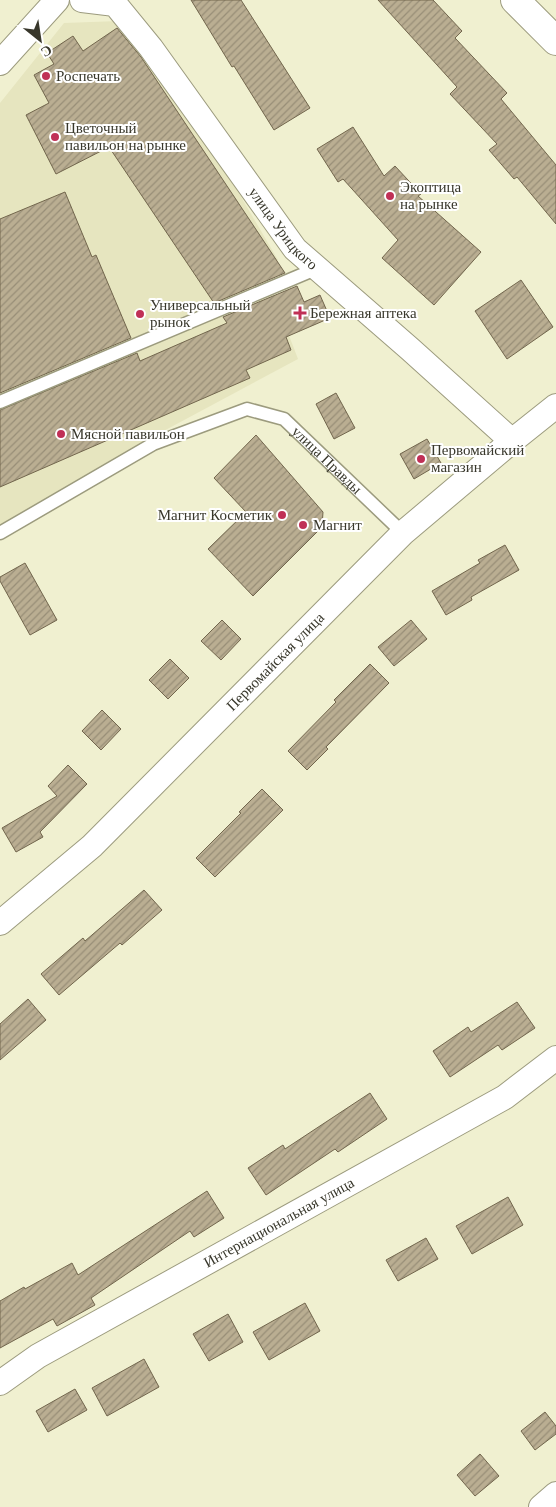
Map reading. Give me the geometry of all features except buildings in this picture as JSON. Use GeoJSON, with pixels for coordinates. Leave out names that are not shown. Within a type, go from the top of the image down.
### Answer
{"type":"FeatureCollection","features":[{"type":"Feature","properties":{"kind":"street"},"geometry":{"type":"LineString","coordinates":[[0,63],[57,0]]}},
{"type":"Feature","properties":{"kind":"street","name":"улица Урицкого"},"geometry":{"type":"LineString","coordinates":[[82,0],[115,4],[151,48],[296,249],[512,441]]}},
{"type":"Feature","properties":{"kind":"street"},"geometry":{"type":"LineString","coordinates":[[515,0],[556,42]]}},
{"type":"Feature","properties":{"kind":"street","name":"Первомайская улица"},"geometry":{"type":"LineString","coordinates":[[0,924],[92,846],[404,533],[556,406]]}},
{"type":"Feature","properties":{"kind":"street","name":"Интернациональная улица"},"geometry":{"type":"LineString","coordinates":[[0,1383],[38,1356],[505,1097],[556,1058]]}},
{"type":"Feature","properties":{"kind":"street"},"geometry":{"type":"LineString","coordinates":[[541,1507],[556,1494]]}},
{"type":"Feature","properties":{"kind":"lane"},"geometry":{"type":"LineString","coordinates":[[0,402],[318,268]]}},
{"type":"Feature","properties":{"kind":"lane","name":"улица Правды"},"geometry":{"type":"LineString","coordinates":[[0,533],[153,444],[247,409],[284,419],[404,533]]}},
{"type":"Feature","properties":{"kind":"shaded area","name":"Универсальный рынок"},"geometry":{"type":"Polygon","coordinates":[[[119,21],[193,115],[278,260],[264,270],[298,359],[145,441],[0,525],[0,103],[64,23],[119,21]]]}},
{"type":"Feature","properties":{"kind":"place","name":"Роспечать"},"geometry":{"type":"Point","coordinates":[46,76]}},
{"type":"Feature","properties":{"kind":"place","name":"Цветочный павильон на рынке"},"geometry":{"type":"Point","coordinates":[55,137]}},
{"type":"Feature","properties":{"kind":"place","name":"Экоптица на рынке"},"geometry":{"type":"Point","coordinates":[390,196]}},
{"type":"Feature","properties":{"kind":"place","name":"Бережная аптека"},"geometry":{"type":"Point","coordinates":[300,313]}},
{"type":"Feature","properties":{"kind":"place","name":"Универсальный рынок"},"geometry":{"type":"Point","coordinates":[140,314]}},
{"type":"Feature","properties":{"kind":"place","name":"Мясной павильон"},"geometry":{"type":"Point","coordinates":[61,434]}},
{"type":"Feature","properties":{"kind":"place","name":"Первомайский магазин"},"geometry":{"type":"Point","coordinates":[421,459]}},
{"type":"Feature","properties":{"kind":"place","name":"Магнит Косметик"},"geometry":{"type":"Point","coordinates":[282,515]}},
{"type":"Feature","properties":{"kind":"place","name":"Магнит"},"geometry":{"type":"Point","coordinates":[303,525]}}]}
